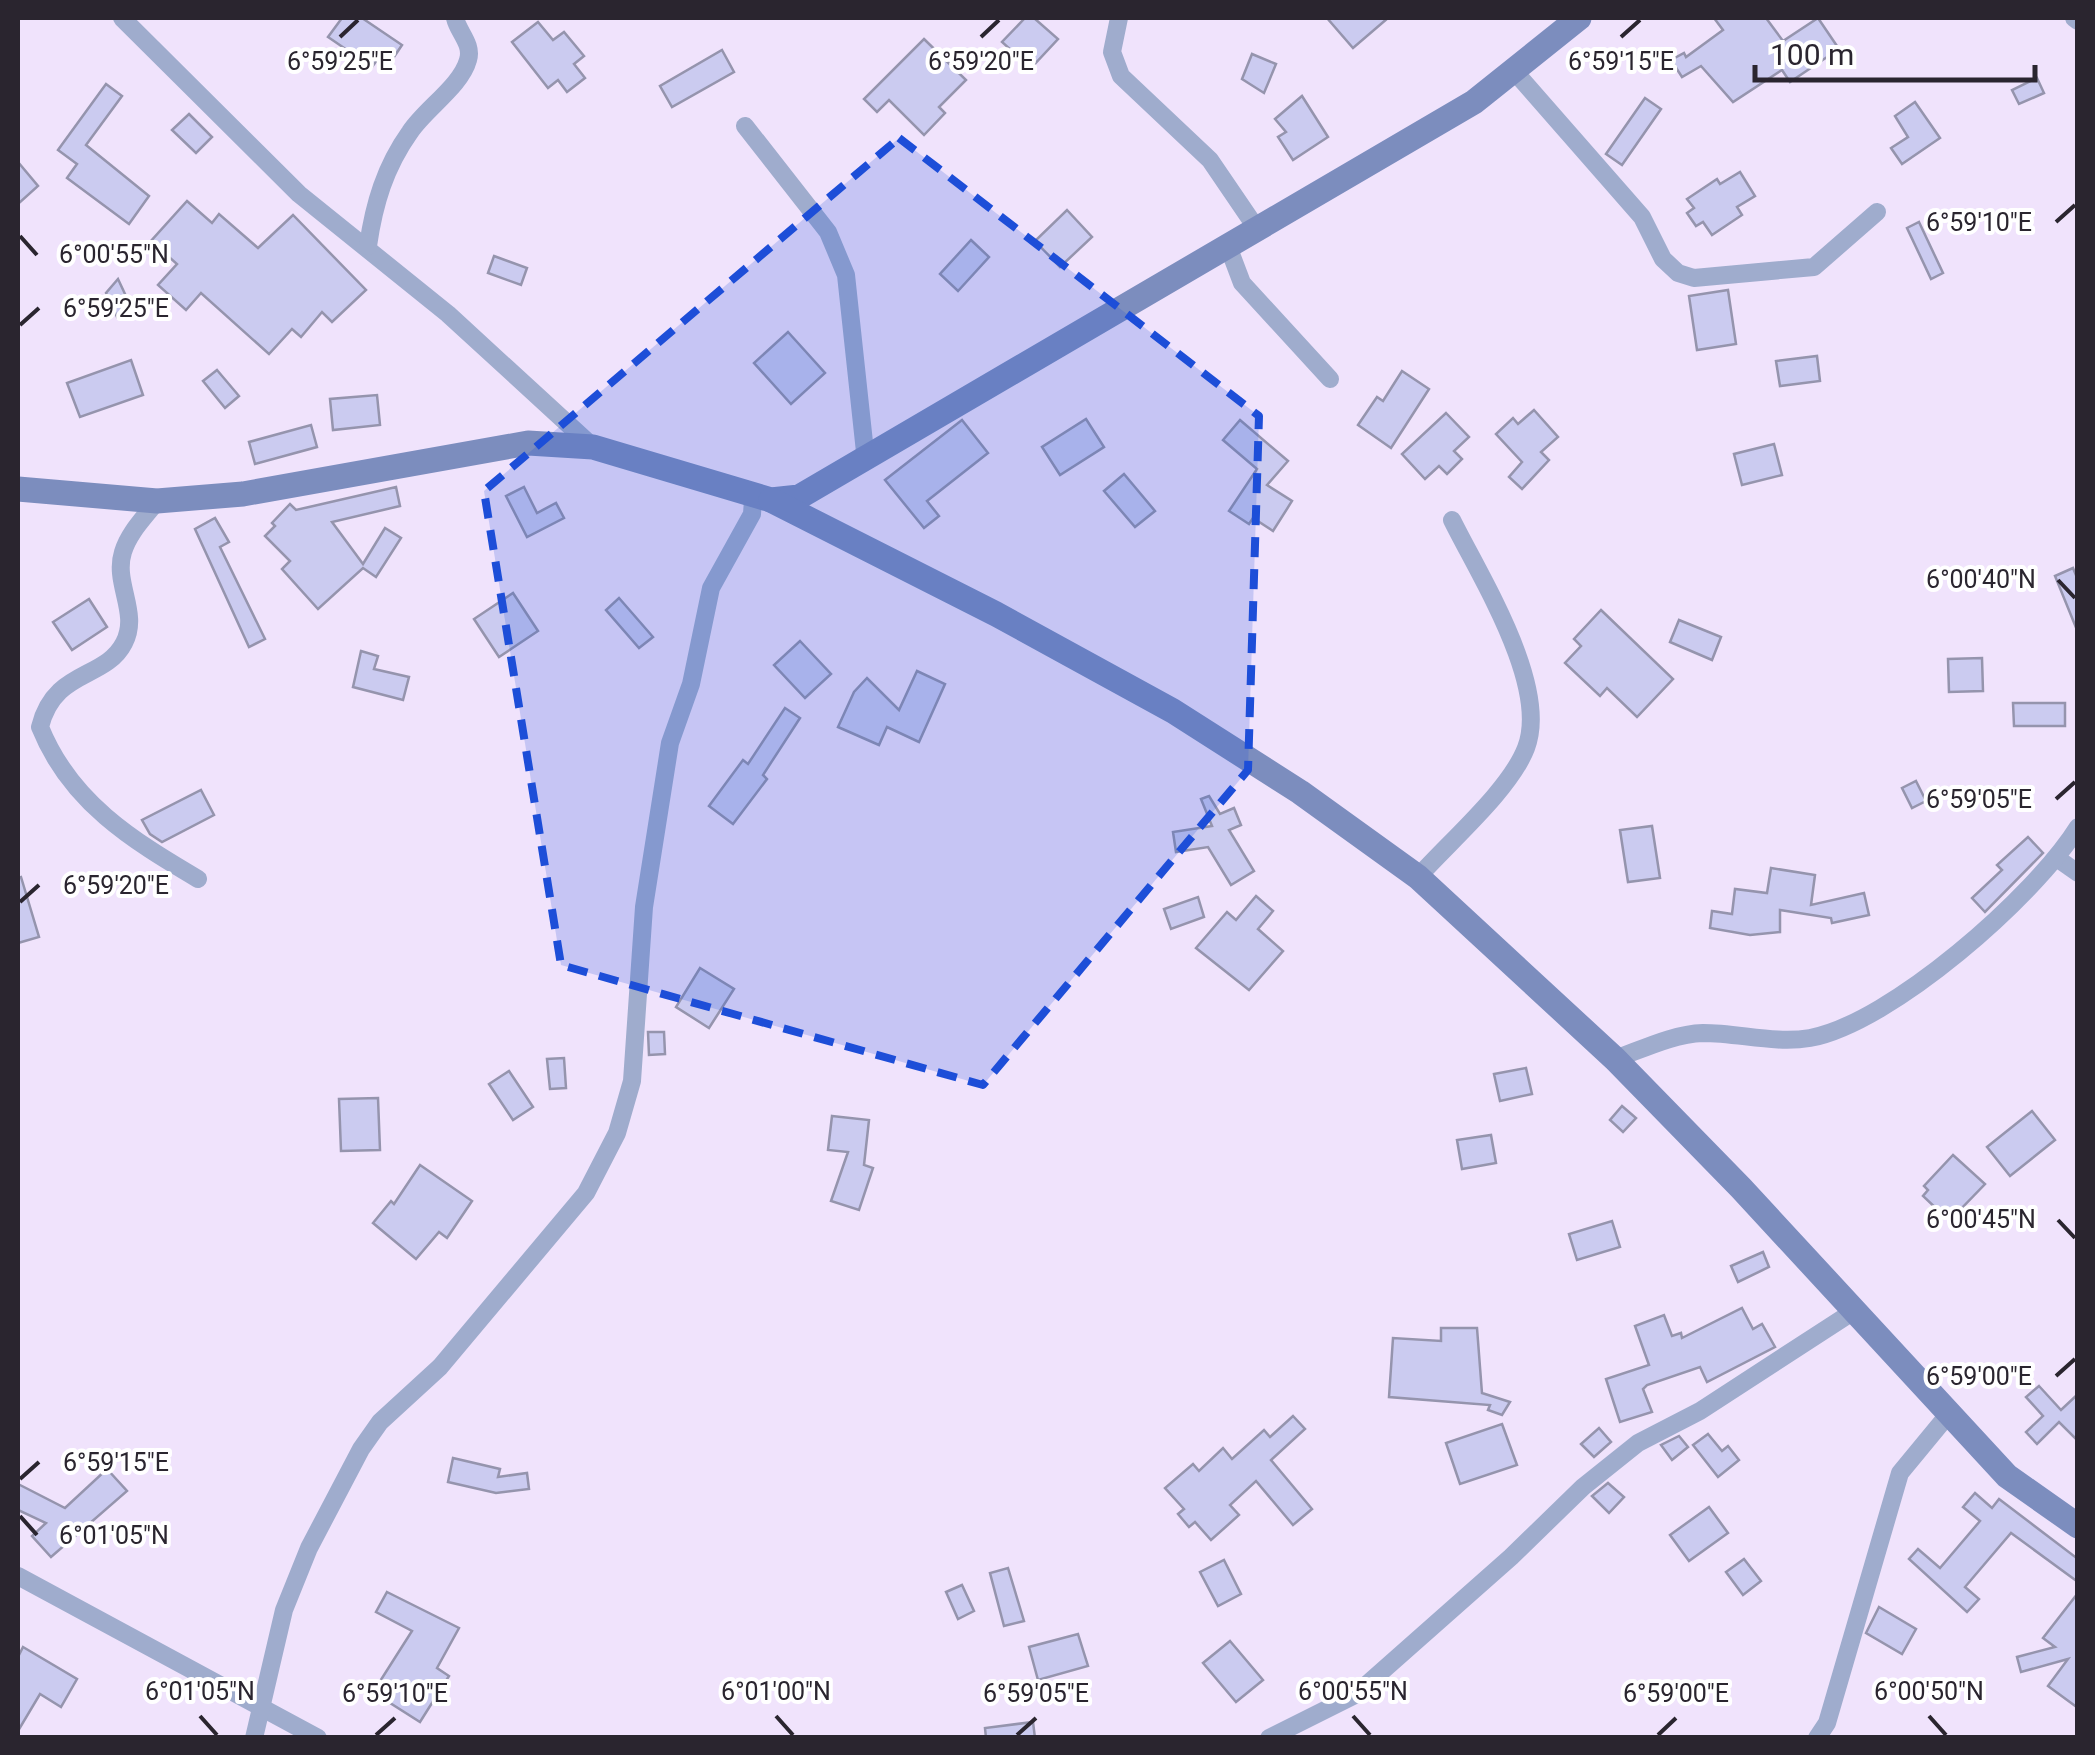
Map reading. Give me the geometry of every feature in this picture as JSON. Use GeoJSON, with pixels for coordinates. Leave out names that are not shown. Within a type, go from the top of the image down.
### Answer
{"type":"FeatureCollection","features":[{"type":"Feature","properties":{"kind":"main road"},"geometry":{"type":"LineString","coordinates":[[771,500],[798,497],[866,460],[1474,102],[1579,18]]}},
{"type":"Feature","properties":{"kind":"main road"},"geometry":{"type":"LineString","coordinates":[[18,489],[157,501],[243,494],[528,443],[593,447],[771,500],[996,614],[1173,712],[1300,792],[1418,877],[1615,1060],[1854,1311],[1947,1416],[2008,1476],[2078,1526]]}},
{"type":"Feature","properties":{"kind":"street"},"geometry":{"type":"LineString","coordinates":[[122,18],[299,194],[368,246],[593,447]]}},
{"type":"Feature","properties":{"kind":"street"},"geometry":{"type":"LineString","coordinates":[[368,246],[374,204],[385,175],[410,131],[468,61],[468,45],[455,18]]}},
{"type":"Feature","properties":{"kind":"street"},"geometry":{"type":"LineString","coordinates":[[1119,18],[1112,52],[1122,76],[1210,160],[1257,229]]}},
{"type":"Feature","properties":{"kind":"street"},"geometry":{"type":"LineString","coordinates":[[1515,72],[1642,218],[1663,259],[1678,273],[1694,278],[1814,267],[1877,212]]}},
{"type":"Feature","properties":{"kind":"street"},"geometry":{"type":"LineString","coordinates":[[745,126],[828,232],[846,275],[866,460]]}},
{"type":"Feature","properties":{"kind":"street"},"geometry":{"type":"LineString","coordinates":[[1228,246],[1242,283],[1330,380]]}},
{"type":"Feature","properties":{"kind":"street"},"geometry":{"type":"LineString","coordinates":[[254,1738],[284,1610],[309,1548],[361,1449],[380,1422],[440,1367],[586,1193],[617,1132],[632,1081],[644,906],[670,743],[690,684],[711,588],[752,514],[754,500],[744,489]]}},
{"type":"Feature","properties":{"kind":"street"},"geometry":{"type":"LineString","coordinates":[[157,501],[128,537],[121,556],[131,628],[124,645],[58,692],[40,728],[47,745],[107,822],[198,880]]}},
{"type":"Feature","properties":{"kind":"street"},"geometry":{"type":"LineString","coordinates":[[1418,877],[1502,783],[1527,746],[1530,697],[1516,652],[1452,520]]}},
{"type":"Feature","properties":{"kind":"street"},"geometry":{"type":"LineString","coordinates":[[1615,1060],[1676,1036],[1700,1033],[1782,1040],[1834,1031],[1937,969],[1989,928],[2058,859],[2078,827]]}},
{"type":"Feature","properties":{"kind":"street"},"geometry":{"type":"LineString","coordinates":[[2058,859],[2078,873]]}},
{"type":"Feature","properties":{"kind":"street"},"geometry":{"type":"LineString","coordinates":[[1269,1738],[1355,1694],[1511,1557],[1583,1487],[1638,1443],[1700,1411],[1854,1311]]}},
{"type":"Feature","properties":{"kind":"street"},"geometry":{"type":"LineString","coordinates":[[1817,1738],[1827,1724],[1900,1472],[1947,1416]]}},
{"type":"Feature","properties":{"kind":"street"},"geometry":{"type":"LineString","coordinates":[[18,1576],[318,1738]]}},
{"type":"Feature","properties":{"kind":"highlighted area"},"geometry":{"type":"Polygon","coordinates":[[[899,138],[1259,416],[1248,770],[983,1085],[561,965],[484,491],[899,138]]]}},
{"type":"Feature","properties":{"kind":"building"},"geometry":{"type":"Polygon","coordinates":[[[342,18],[362,18],[402,45],[390,63],[380,56],[372,67],[328,37],[342,18]]]}},
{"type":"Feature","properties":{"kind":"building"},"geometry":{"type":"Polygon","coordinates":[[[1025,18],[1034,18],[1058,39],[1031,68],[1002,42],[1025,18]]]}},
{"type":"Feature","properties":{"kind":"building"},"geometry":{"type":"Polygon","coordinates":[[[1327,18],[1388,18],[1353,48],[1327,18]]]}},
{"type":"Feature","properties":{"kind":"building"},"geometry":{"type":"Polygon","coordinates":[[[1714,18],[1766,18],[1783,41],[1818,18],[1839,49],[1790,82],[1782,70],[1733,102],[1701,66],[1682,77],[1671,60],[1684,53],[1686,57],[1723,30],[1714,18]]]}},
{"type":"Feature","properties":{"kind":"building"},"geometry":{"type":"Polygon","coordinates":[[[538,22],[553,40],[564,32],[584,56],[574,64],[585,78],[567,92],[558,80],[548,88],[512,42],[538,22]]]}},
{"type":"Feature","properties":{"kind":"building"},"geometry":{"type":"Polygon","coordinates":[[[924,39],[966,80],[939,107],[945,113],[924,135],[889,100],[877,112],[864,99],[924,39]]]}},
{"type":"Feature","properties":{"kind":"building"},"geometry":{"type":"Polygon","coordinates":[[[722,50],[734,72],[672,107],[660,86],[722,50]]]}},
{"type":"Feature","properties":{"kind":"building"},"geometry":{"type":"Polygon","coordinates":[[[1252,54],[1276,64],[1264,93],[1242,79],[1252,54]]]}},
{"type":"Feature","properties":{"kind":"building"},"geometry":{"type":"Polygon","coordinates":[[[2037,78],[2044,93],[2019,104],[2012,90],[2037,78]]]}},
{"type":"Feature","properties":{"kind":"building"},"geometry":{"type":"Polygon","coordinates":[[[106,84],[122,96],[86,145],[149,196],[129,224],[67,178],[77,164],[58,150],[106,84]]]}},
{"type":"Feature","properties":{"kind":"building"},"geometry":{"type":"Polygon","coordinates":[[[1302,96],[1328,137],[1293,160],[1278,137],[1286,132],[1275,119],[1302,96]]]}},
{"type":"Feature","properties":{"kind":"building"},"geometry":{"type":"Polygon","coordinates":[[[1645,98],[1661,109],[1622,165],[1606,154],[1645,98]]]}},
{"type":"Feature","properties":{"kind":"building"},"geometry":{"type":"Polygon","coordinates":[[[1915,102],[1940,138],[1902,164],[1891,148],[1908,137],[1895,116],[1915,102]]]}},
{"type":"Feature","properties":{"kind":"building"},"geometry":{"type":"Polygon","coordinates":[[[189,114],[212,137],[196,153],[172,130],[189,114]]]}},
{"type":"Feature","properties":{"kind":"building"},"geometry":{"type":"Polygon","coordinates":[[[18,162],[38,186],[18,204],[18,162]]]}},
{"type":"Feature","properties":{"kind":"building"},"geometry":{"type":"Polygon","coordinates":[[[1740,172],[1755,196],[1737,207],[1742,215],[1712,235],[1703,222],[1696,226],[1687,213],[1694,208],[1687,199],[1717,179],[1720,184],[1740,172]]]}},
{"type":"Feature","properties":{"kind":"building"},"geometry":{"type":"Polygon","coordinates":[[[187,201],[212,223],[219,214],[258,248],[293,215],[366,290],[332,322],[322,312],[301,337],[292,329],[269,354],[201,293],[186,310],[158,285],[177,264],[151,241],[187,201]]]}},
{"type":"Feature","properties":{"kind":"building"},"geometry":{"type":"Polygon","coordinates":[[[1067,210],[1092,237],[1060,267],[1035,241],[1067,210]]]}},
{"type":"Feature","properties":{"kind":"building"},"geometry":{"type":"Polygon","coordinates":[[[1919,222],[1943,273],[1931,279],[1907,228],[1919,222]]]}},
{"type":"Feature","properties":{"kind":"building"},"geometry":{"type":"Polygon","coordinates":[[[971,240],[989,257],[958,291],[940,274],[971,240]]]}},
{"type":"Feature","properties":{"kind":"building"},"geometry":{"type":"Polygon","coordinates":[[[494,256],[527,268],[521,285],[488,273],[494,256]]]}},
{"type":"Feature","properties":{"kind":"building"},"geometry":{"type":"Polygon","coordinates":[[[118,279],[132,309],[117,317],[106,293],[118,279]]]}},
{"type":"Feature","properties":{"kind":"building"},"geometry":{"type":"Polygon","coordinates":[[[1728,290],[1736,344],[1697,350],[1689,296],[1728,290]]]}},
{"type":"Feature","properties":{"kind":"building"},"geometry":{"type":"Polygon","coordinates":[[[788,332],[825,373],[791,404],[754,363],[788,332]]]}},
{"type":"Feature","properties":{"kind":"building"},"geometry":{"type":"Polygon","coordinates":[[[1817,356],[1820,381],[1780,386],[1776,361],[1817,356]]]}},
{"type":"Feature","properties":{"kind":"building"},"geometry":{"type":"Polygon","coordinates":[[[131,360],[143,395],[80,417],[67,383],[131,360]]]}},
{"type":"Feature","properties":{"kind":"building"},"geometry":{"type":"Polygon","coordinates":[[[217,370],[239,396],[225,408],[203,381],[217,370]]]}},
{"type":"Feature","properties":{"kind":"building"},"geometry":{"type":"Polygon","coordinates":[[[1402,371],[1429,389],[1391,448],[1358,425],[1377,397],[1383,401],[1402,371]]]}},
{"type":"Feature","properties":{"kind":"building"},"geometry":{"type":"Polygon","coordinates":[[[377,395],[380,425],[333,430],[330,399],[377,395]]]}},
{"type":"Feature","properties":{"kind":"building"},"geometry":{"type":"Polygon","coordinates":[[[1534,410],[1558,437],[1541,452],[1549,460],[1522,489],[1509,477],[1522,462],[1496,434],[1513,418],[1518,424],[1534,410]]]}},
{"type":"Feature","properties":{"kind":"building"},"geometry":{"type":"Polygon","coordinates":[[[1446,413],[1469,437],[1454,451],[1462,459],[1447,474],[1439,466],[1425,479],[1402,454],[1446,413]]]}},
{"type":"Feature","properties":{"kind":"building"},"geometry":{"type":"Polygon","coordinates":[[[1086,419],[1104,447],[1060,475],[1042,447],[1086,419]]]}},
{"type":"Feature","properties":{"kind":"building"},"geometry":{"type":"Polygon","coordinates":[[[962,420],[988,453],[927,501],[939,516],[924,528],[885,480],[962,420]]]}},
{"type":"Feature","properties":{"kind":"building"},"geometry":{"type":"Polygon","coordinates":[[[1240,420],[1288,461],[1267,485],[1292,501],[1273,531],[1253,518],[1249,524],[1229,511],[1257,469],[1223,440],[1240,420]]]}},
{"type":"Feature","properties":{"kind":"building"},"geometry":{"type":"Polygon","coordinates":[[[311,425],[317,447],[255,464],[249,442],[311,425]]]}},
{"type":"Feature","properties":{"kind":"building"},"geometry":{"type":"Polygon","coordinates":[[[1774,444],[1782,475],[1742,485],[1734,454],[1774,444]]]}},
{"type":"Feature","properties":{"kind":"building"},"geometry":{"type":"Polygon","coordinates":[[[1124,474],[1155,511],[1135,527],[1104,491],[1124,474]]]}},
{"type":"Feature","properties":{"kind":"building"},"geometry":{"type":"Polygon","coordinates":[[[396,487],[400,506],[332,522],[363,564],[385,528],[401,538],[376,577],[363,568],[318,609],[282,569],[290,561],[265,536],[275,526],[272,523],[290,504],[296,510],[396,487]]]}},
{"type":"Feature","properties":{"kind":"building"},"geometry":{"type":"Polygon","coordinates":[[[524,487],[537,513],[556,503],[564,518],[527,537],[506,496],[524,487]]]}},
{"type":"Feature","properties":{"kind":"building"},"geometry":{"type":"Polygon","coordinates":[[[215,518],[229,542],[220,547],[265,639],[249,647],[195,529],[215,518]]]}},
{"type":"Feature","properties":{"kind":"building"},"geometry":{"type":"Polygon","coordinates":[[[2073,568],[2078,580],[2077,630],[2055,576],[2073,568]]]}},
{"type":"Feature","properties":{"kind":"building"},"geometry":{"type":"Polygon","coordinates":[[[513,593],[538,631],[499,657],[474,619],[513,593]]]}},
{"type":"Feature","properties":{"kind":"building"},"geometry":{"type":"Polygon","coordinates":[[[619,598],[653,637],[639,648],[606,610],[619,598]]]}},
{"type":"Feature","properties":{"kind":"building"},"geometry":{"type":"Polygon","coordinates":[[[89,599],[107,627],[72,650],[53,622],[89,599]]]}},
{"type":"Feature","properties":{"kind":"building"},"geometry":{"type":"Polygon","coordinates":[[[1601,610],[1673,679],[1637,717],[1607,688],[1600,696],[1565,663],[1581,646],[1574,639],[1601,610]]]}},
{"type":"Feature","properties":{"kind":"building"},"geometry":{"type":"Polygon","coordinates":[[[1679,620],[1721,637],[1712,660],[1670,642],[1679,620]]]}},
{"type":"Feature","properties":{"kind":"building"},"geometry":{"type":"Polygon","coordinates":[[[800,641],[831,674],[805,698],[774,665],[800,641]]]}},
{"type":"Feature","properties":{"kind":"building"},"geometry":{"type":"Polygon","coordinates":[[[361,651],[378,656],[374,669],[409,677],[403,700],[353,687],[361,651]]]}},
{"type":"Feature","properties":{"kind":"building"},"geometry":{"type":"Polygon","coordinates":[[[1982,658],[1983,691],[1949,692],[1948,659],[1982,658]]]}},
{"type":"Feature","properties":{"kind":"building"},"geometry":{"type":"Polygon","coordinates":[[[917,671],[945,684],[919,742],[887,727],[879,745],[838,727],[854,692],[867,678],[899,710],[917,671]]]}},
{"type":"Feature","properties":{"kind":"building"},"geometry":{"type":"Polygon","coordinates":[[[2013,703],[2065,703],[2065,726],[2014,726],[2013,703]]]}},
{"type":"Feature","properties":{"kind":"building"},"geometry":{"type":"Polygon","coordinates":[[[785,708],[800,718],[763,775],[767,779],[733,824],[709,806],[743,760],[748,764],[785,708]]]}},
{"type":"Feature","properties":{"kind":"building"},"geometry":{"type":"Polygon","coordinates":[[[1916,781],[1926,801],[1912,808],[1902,788],[1916,781]]]}},
{"type":"Feature","properties":{"kind":"building"},"geometry":{"type":"Polygon","coordinates":[[[201,790],[214,815],[162,842],[150,834],[142,820],[201,790]]]}},
{"type":"Feature","properties":{"kind":"building"},"geometry":{"type":"Polygon","coordinates":[[[1209,796],[1220,814],[1234,808],[1241,825],[1229,830],[1254,871],[1231,885],[1208,847],[1176,852],[1173,832],[1212,826],[1201,799],[1209,796]]]}},
{"type":"Feature","properties":{"kind":"building"},"geometry":{"type":"Polygon","coordinates":[[[1652,826],[1660,878],[1628,882],[1620,830],[1652,826]]]}},
{"type":"Feature","properties":{"kind":"building"},"geometry":{"type":"Polygon","coordinates":[[[2028,837],[2043,853],[1985,912],[1972,898],[2002,870],[1997,865],[2028,837]]]}},
{"type":"Feature","properties":{"kind":"building"},"geometry":{"type":"Polygon","coordinates":[[[1771,868],[1815,875],[1811,905],[1864,893],[1869,915],[1832,923],[1831,918],[1780,910],[1780,932],[1750,935],[1710,928],[1712,911],[1732,914],[1735,889],[1767,893],[1771,868]]]}},
{"type":"Feature","properties":{"kind":"building"},"geometry":{"type":"Polygon","coordinates":[[[21,877],[39,937],[18,943],[18,878],[21,877]]]}},
{"type":"Feature","properties":{"kind":"building"},"geometry":{"type":"Polygon","coordinates":[[[1256,896],[1273,911],[1258,929],[1283,951],[1249,990],[1196,948],[1227,912],[1236,920],[1256,896]]]}},
{"type":"Feature","properties":{"kind":"building"},"geometry":{"type":"Polygon","coordinates":[[[1198,897],[1204,917],[1171,929],[1164,909],[1198,897]]]}},
{"type":"Feature","properties":{"kind":"building"},"geometry":{"type":"Polygon","coordinates":[[[700,968],[734,989],[709,1028],[676,1007],[700,968]]]}},
{"type":"Feature","properties":{"kind":"building"},"geometry":{"type":"Polygon","coordinates":[[[648,1032],[664,1032],[665,1054],[649,1055],[648,1032]]]}},
{"type":"Feature","properties":{"kind":"building"},"geometry":{"type":"Polygon","coordinates":[[[564,1058],[566,1088],[550,1089],[547,1059],[564,1058]]]}},
{"type":"Feature","properties":{"kind":"building"},"geometry":{"type":"Polygon","coordinates":[[[1526,1068],[1532,1094],[1500,1101],[1494,1074],[1526,1068]]]}},
{"type":"Feature","properties":{"kind":"building"},"geometry":{"type":"Polygon","coordinates":[[[509,1071],[533,1107],[513,1120],[489,1084],[509,1071]]]}},
{"type":"Feature","properties":{"kind":"building"},"geometry":{"type":"Polygon","coordinates":[[[378,1098],[380,1150],[341,1151],[339,1099],[378,1098]]]}},
{"type":"Feature","properties":{"kind":"building"},"geometry":{"type":"Polygon","coordinates":[[[1622,1106],[1636,1118],[1623,1132],[1610,1120],[1622,1106]]]}},
{"type":"Feature","properties":{"kind":"building"},"geometry":{"type":"Polygon","coordinates":[[[2032,1111],[2055,1140],[2010,1176],[1987,1147],[2032,1111]]]}},
{"type":"Feature","properties":{"kind":"building"},"geometry":{"type":"Polygon","coordinates":[[[832,1116],[869,1120],[864,1165],[873,1168],[859,1210],[831,1201],[848,1152],[828,1150],[832,1116]]]}},
{"type":"Feature","properties":{"kind":"building"},"geometry":{"type":"Polygon","coordinates":[[[1491,1135],[1496,1163],[1462,1169],[1457,1140],[1491,1135]]]}},
{"type":"Feature","properties":{"kind":"building"},"geometry":{"type":"Polygon","coordinates":[[[1953,1155],[1985,1184],[1955,1215],[1947,1208],[1941,1213],[1923,1196],[1928,1190],[1924,1186],[1953,1155]]]}},
{"type":"Feature","properties":{"kind":"building"},"geometry":{"type":"Polygon","coordinates":[[[420,1165],[472,1201],[447,1238],[439,1232],[416,1259],[373,1223],[391,1201],[394,1204],[420,1165]]]}},
{"type":"Feature","properties":{"kind":"building"},"geometry":{"type":"Polygon","coordinates":[[[1612,1221],[1620,1247],[1577,1260],[1569,1234],[1612,1221]]]}},
{"type":"Feature","properties":{"kind":"building"},"geometry":{"type":"Polygon","coordinates":[[[1763,1252],[1769,1267],[1738,1282],[1731,1266],[1763,1252]]]}},
{"type":"Feature","properties":{"kind":"building"},"geometry":{"type":"Polygon","coordinates":[[[1742,1308],[1753,1329],[1762,1324],[1775,1347],[1707,1382],[1700,1367],[1647,1385],[1643,1389],[1652,1412],[1620,1422],[1606,1379],[1649,1365],[1635,1326],[1664,1315],[1672,1336],[1681,1333],[1682,1338],[1742,1308]]]}},
{"type":"Feature","properties":{"kind":"building"},"geometry":{"type":"Polygon","coordinates":[[[1441,1328],[1477,1328],[1482,1393],[1510,1402],[1502,1415],[1488,1410],[1490,1405],[1389,1397],[1393,1338],[1441,1341],[1441,1328]]]}},
{"type":"Feature","properties":{"kind":"building"},"geometry":{"type":"Polygon","coordinates":[[[2039,1386],[2061,1410],[2078,1394],[2078,1441],[2059,1422],[2037,1444],[2026,1432],[2043,1416],[2026,1397],[2039,1386]]]}},
{"type":"Feature","properties":{"kind":"building"},"geometry":{"type":"Polygon","coordinates":[[[1293,1416],[1305,1429],[1271,1460],[1312,1509],[1293,1525],[1256,1481],[1230,1505],[1239,1515],[1211,1540],[1195,1522],[1189,1527],[1178,1514],[1184,1509],[1165,1488],[1193,1464],[1199,1471],[1223,1448],[1232,1459],[1264,1430],[1270,1437],[1293,1416]]]}},
{"type":"Feature","properties":{"kind":"building"},"geometry":{"type":"Polygon","coordinates":[[[1502,1424],[1517,1465],[1460,1484],[1446,1443],[1502,1424]]]}},
{"type":"Feature","properties":{"kind":"building"},"geometry":{"type":"Polygon","coordinates":[[[1599,1428],[1611,1442],[1594,1457],[1581,1444],[1599,1428]]]}},
{"type":"Feature","properties":{"kind":"building"},"geometry":{"type":"Polygon","coordinates":[[[1708,1434],[1722,1451],[1728,1446],[1739,1460],[1718,1477],[1693,1445],[1708,1434]]]}},
{"type":"Feature","properties":{"kind":"building"},"geometry":{"type":"Polygon","coordinates":[[[1679,1436],[1688,1447],[1672,1460],[1661,1445],[1679,1436]]]}},
{"type":"Feature","properties":{"kind":"building"},"geometry":{"type":"Polygon","coordinates":[[[453,1458],[500,1469],[498,1477],[527,1473],[529,1489],[496,1493],[448,1482],[453,1458]]]}},
{"type":"Feature","properties":{"kind":"building"},"geometry":{"type":"Polygon","coordinates":[[[107,1469],[127,1491],[51,1557],[32,1536],[46,1523],[18,1510],[18,1484],[65,1508],[107,1469]]]}},
{"type":"Feature","properties":{"kind":"building"},"geometry":{"type":"Polygon","coordinates":[[[1608,1483],[1624,1497],[1609,1513],[1592,1496],[1608,1483]]]}},
{"type":"Feature","properties":{"kind":"building"},"geometry":{"type":"Polygon","coordinates":[[[1975,1493],[1992,1508],[1999,1499],[2078,1559],[2078,1582],[2011,1533],[1965,1587],[1979,1599],[1967,1612],[1909,1559],[1918,1549],[1940,1568],[1980,1521],[1963,1507],[1975,1493]]]}},
{"type":"Feature","properties":{"kind":"building"},"geometry":{"type":"Polygon","coordinates":[[[1709,1507],[1728,1533],[1689,1561],[1670,1535],[1709,1507]]]}},
{"type":"Feature","properties":{"kind":"building"},"geometry":{"type":"Polygon","coordinates":[[[1744,1559],[1761,1581],[1743,1595],[1726,1572],[1744,1559]]]}},
{"type":"Feature","properties":{"kind":"building"},"geometry":{"type":"Polygon","coordinates":[[[1224,1560],[1241,1594],[1218,1606],[1200,1572],[1224,1560]]]}},
{"type":"Feature","properties":{"kind":"building"},"geometry":{"type":"Polygon","coordinates":[[[1008,1568],[1024,1621],[1004,1626],[990,1573],[1008,1568]]]}},
{"type":"Feature","properties":{"kind":"building"},"geometry":{"type":"Polygon","coordinates":[[[962,1585],[974,1611],[958,1619],[946,1592],[962,1585]]]}},
{"type":"Feature","properties":{"kind":"building"},"geometry":{"type":"Polygon","coordinates":[[[387,1592],[459,1628],[437,1668],[449,1676],[420,1722],[387,1701],[390,1695],[377,1686],[412,1631],[376,1612],[387,1592]]]}},
{"type":"Feature","properties":{"kind":"building"},"geometry":{"type":"Polygon","coordinates":[[[2078,1593],[2078,1708],[2048,1686],[2068,1659],[2021,1672],[2017,1657],[2055,1647],[2043,1638],[2078,1593]]]}},
{"type":"Feature","properties":{"kind":"building"},"geometry":{"type":"Polygon","coordinates":[[[1879,1607],[1916,1629],[1902,1654],[1866,1633],[1879,1607]]]}},
{"type":"Feature","properties":{"kind":"building"},"geometry":{"type":"Polygon","coordinates":[[[1078,1634],[1088,1666],[1038,1680],[1029,1647],[1078,1634]]]}},
{"type":"Feature","properties":{"kind":"building"},"geometry":{"type":"Polygon","coordinates":[[[1230,1641],[1263,1680],[1236,1702],[1203,1663],[1230,1641]]]}},
{"type":"Feature","properties":{"kind":"building"},"geometry":{"type":"Polygon","coordinates":[[[23,1647],[77,1679],[61,1707],[40,1694],[18,1731],[18,1657],[23,1647]]]}},
{"type":"Feature","properties":{"kind":"building"},"geometry":{"type":"Polygon","coordinates":[[[1033,1722],[1035,1738],[986,1738],[985,1728],[1033,1722]]]}}]}
